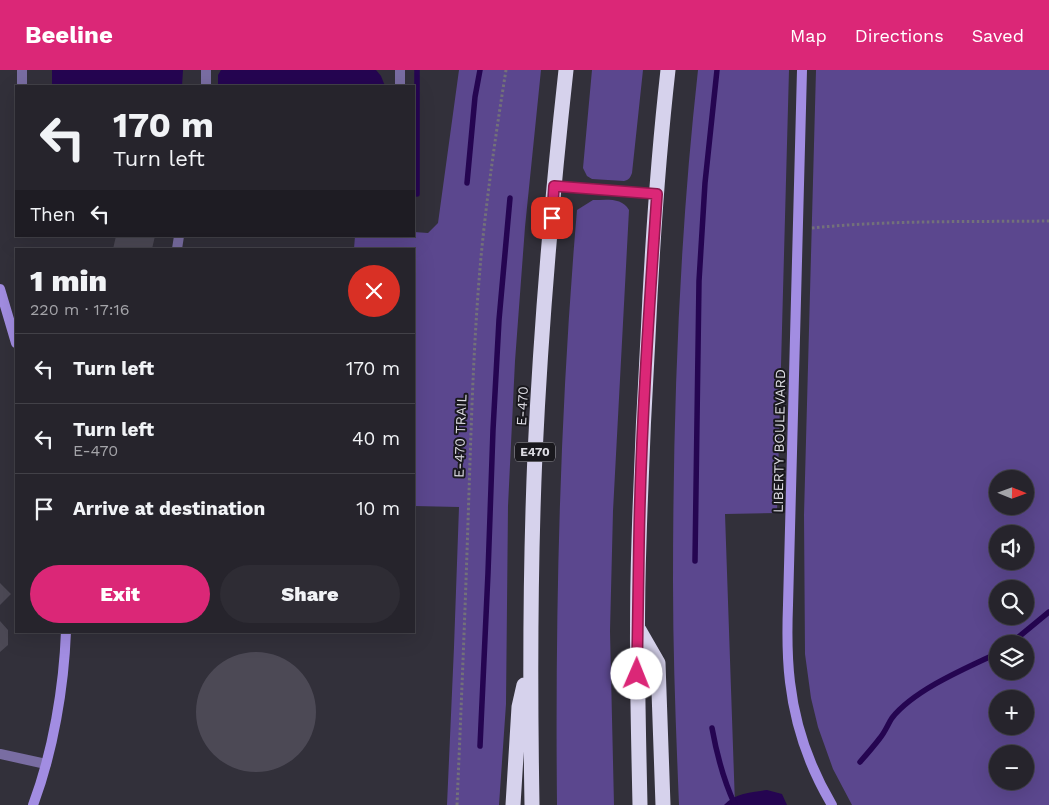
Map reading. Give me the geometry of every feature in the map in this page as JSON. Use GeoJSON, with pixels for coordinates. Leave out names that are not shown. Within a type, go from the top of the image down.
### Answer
{"type":"FeatureCollection","features":[{"type":"Feature","properties":{"kind":"highway","name":"E-470"},"geometry":{"type":"LineString","coordinates":[[532,805],[531,656],[535,455],[544,310],[566,70]]}},
{"type":"Feature","properties":{"kind":"highway"},"geometry":{"type":"LineString","coordinates":[[640,805],[637,674],[644,396],[657,194],[668,70]]}},
{"type":"Feature","properties":{"kind":"highway"},"geometry":{"type":"LineString","coordinates":[[638,628],[658,663],[663,805]]}},
{"type":"Feature","properties":{"kind":"highway"},"geometry":{"type":"LineString","coordinates":[[513,805],[519,707],[531,656]]}},
{"type":"Feature","properties":{"kind":"street"},"geometry":{"type":"LineString","coordinates":[[22,70],[22,85]]}},
{"type":"Feature","properties":{"kind":"street"},"geometry":{"type":"LineString","coordinates":[[206,70],[206,85]]}},
{"type":"Feature","properties":{"kind":"street"},"geometry":{"type":"LineString","coordinates":[[400,70],[400,85]]}},
{"type":"Feature","properties":{"kind":"street","name":"LIBERTY BOULEVARD"},"geometry":{"type":"LineString","coordinates":[[802,70],[788,658],[793,703],[802,736],[814,771],[832,805]]}},
{"type":"Feature","properties":{"kind":"street"},"geometry":{"type":"LineString","coordinates":[[554,186],[657,194]]}},
{"type":"Feature","properties":{"kind":"street"},"geometry":{"type":"LineString","coordinates":[[0,289],[15,340]]}},
{"type":"Feature","properties":{"kind":"street"},"geometry":{"type":"LineString","coordinates":[[33,805],[46,764],[59,704],[66,633]]}},
{"type":"Feature","properties":{"kind":"street"},"geometry":{"type":"LineString","coordinates":[[0,754],[46,764]]}},
{"type":"Feature","properties":{"kind":"path","name":"E-470 TRAIL"},"geometry":{"type":"LineString","coordinates":[[457,805],[478,296],[497,125],[506,70]]}},
{"type":"Feature","properties":{"kind":"path"},"geometry":{"type":"LineString","coordinates":[[798,229],[839,225],[1049,221]]}},
{"type":"Feature","properties":{"kind":"shaded area"},"geometry":{"type":"Polygon","coordinates":[[[52,70],[183,70],[182,85],[52,85],[52,70]]]}},
{"type":"Feature","properties":{"kind":"shaded area"},"geometry":{"type":"Polygon","coordinates":[[[221,70],[376,70],[385,85],[218,85],[218,75],[221,70]]]}},
{"type":"Feature","properties":{"kind":"shaded area"},"geometry":{"type":"Polygon","coordinates":[[[459,70],[541,70],[525,227],[515,361],[508,506],[506,704],[499,805],[447,805],[459,507],[415,506],[415,248],[354,248],[355,237],[415,237],[415,232],[428,233],[438,223],[459,70]]]}},
{"type":"Feature","properties":{"kind":"shaded area"},"geometry":{"type":"Polygon","coordinates":[[[592,70],[643,70],[632,173],[626,181],[592,179],[587,176],[583,168],[592,70]]]}},
{"type":"Feature","properties":{"kind":"shaded area"},"geometry":{"type":"Polygon","coordinates":[[[698,70],[789,70],[777,513],[725,514],[735,805],[679,805],[673,610],[674,454],[678,326],[686,198],[698,70]]]}},
{"type":"Feature","properties":{"kind":"shaded area"},"geometry":{"type":"Polygon","coordinates":[[[816,70],[1049,70],[1049,805],[852,805],[833,769],[818,727],[811,698],[805,654],[804,515],[816,70]]]}},
{"type":"Feature","properties":{"kind":"shaded area"},"geometry":{"type":"Polygon","coordinates":[[[593,200],[618,201],[629,210],[613,511],[610,631],[614,805],[557,805],[558,581],[566,359],[577,210],[593,200]]]}},
{"type":"Feature","properties":{"kind":"shaded area"},"geometry":{"type":"Polygon","coordinates":[[[767,790],[782,794],[787,805],[724,805],[738,796],[767,790]]]}},
{"type":"Feature","properties":{"kind":"building"},"geometry":{"type":"Polygon","coordinates":[[[116,237],[155,237],[152,248],[113,248],[116,237]]]}},
{"type":"Feature","properties":{"kind":"building"},"geometry":{"type":"Polygon","coordinates":[[[0,583],[11,594],[0,605],[0,583]]]}},
{"type":"Feature","properties":{"kind":"building"},"geometry":{"type":"Polygon","coordinates":[[[0,621],[8,630],[8,645],[0,652],[0,621]]]}},
{"type":"Feature","properties":{"kind":"building"},"geometry":{"type":"Polygon","coordinates":[[[256,652],[268,653],[279,657],[289,662],[298,670],[306,679],[311,689],[315,700],[315,724],[311,735],[306,745],[298,754],[289,762],[279,767],[268,771],[256,772],[244,771],[233,767],[223,762],[214,754],[206,745],[201,735],[197,724],[196,712],[197,700],[201,689],[206,679],[214,670],[223,662],[233,657],[244,653],[256,652]]]}},
{"type":"Feature","properties":{"kind":"waterway"},"geometry":{"type":"LineString","coordinates":[[417,70],[417,194]]}},
{"type":"Feature","properties":{"kind":"waterway"},"geometry":{"type":"LineString","coordinates":[[467,183],[475,97],[480,70]]}},
{"type":"Feature","properties":{"kind":"waterway"},"geometry":{"type":"LineString","coordinates":[[695,561],[699,281],[705,183],[717,70]]}},
{"type":"Feature","properties":{"kind":"waterway"},"geometry":{"type":"LineString","coordinates":[[480,746],[499,320],[510,198]]}},
{"type":"Feature","properties":{"kind":"waterway"},"geometry":{"type":"LineString","coordinates":[[1021,635],[1049,612]]}},
{"type":"Feature","properties":{"kind":"waterway"},"geometry":{"type":"LineString","coordinates":[[860,762],[882,736],[892,718],[913,698],[941,681],[989,657]]}},
{"type":"Feature","properties":{"kind":"waterway"},"geometry":{"type":"LineString","coordinates":[[712,728],[721,767],[735,805]]}},
{"type":"Feature","properties":{"kind":"route"},"geometry":{"type":"LineString","coordinates":[[552,218],[554,186],[657,194],[644,414],[639,541],[637,674]]}}]}
